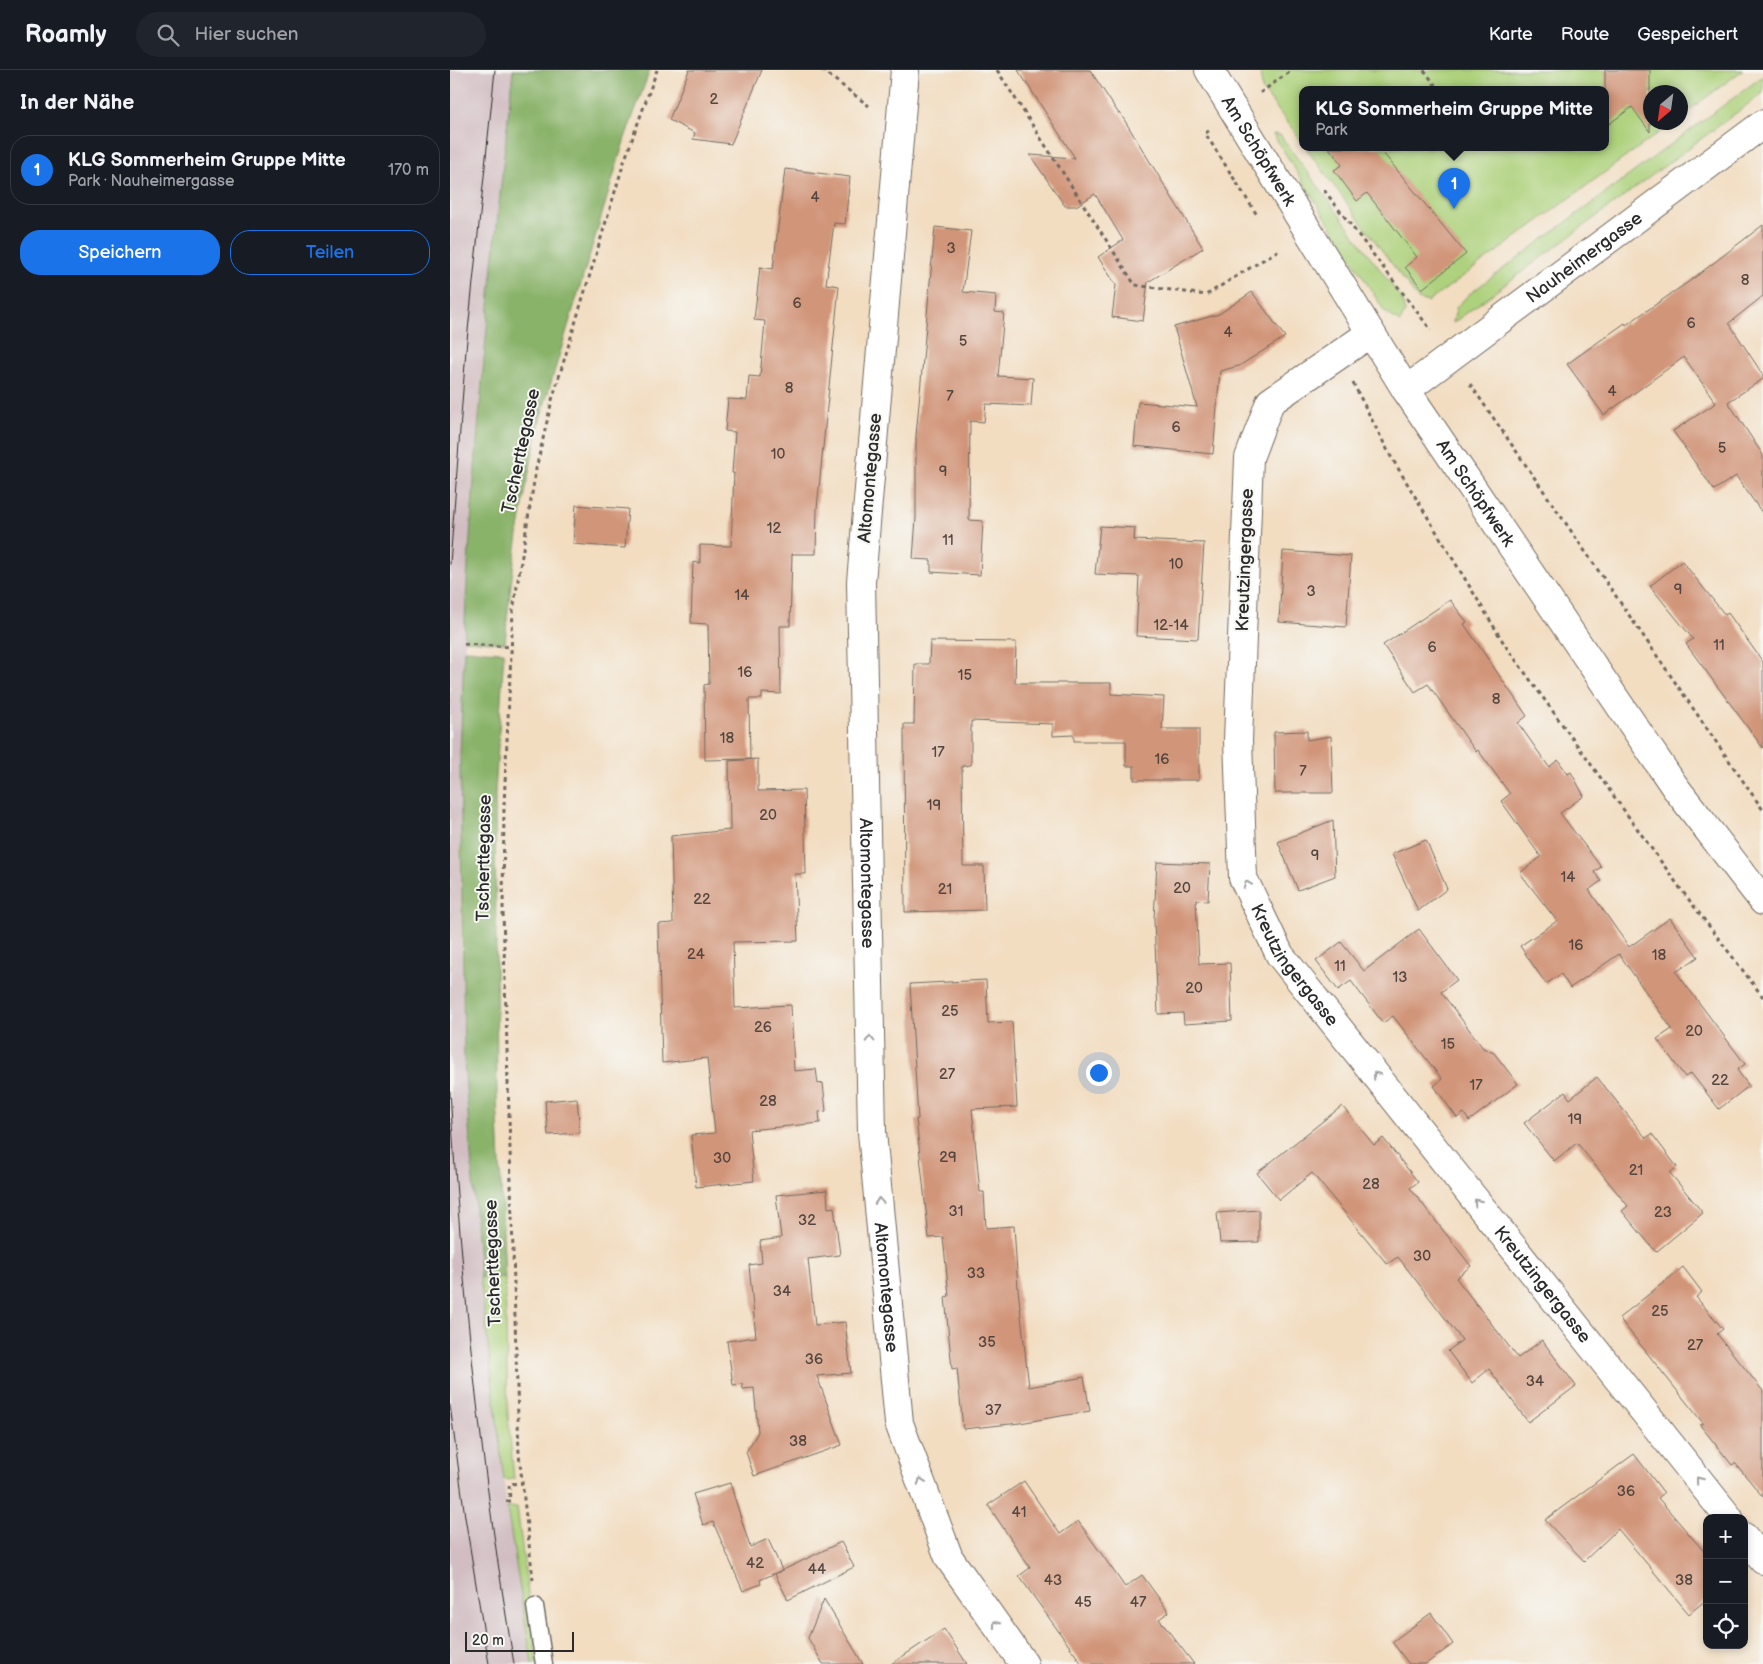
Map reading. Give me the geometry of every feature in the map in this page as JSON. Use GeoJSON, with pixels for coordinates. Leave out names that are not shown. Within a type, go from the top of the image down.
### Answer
{"type":"FeatureCollection","features":[{"type":"Feature","properties":{"kind":"street","name":"Altomontegasse"},"geometry":{"type":"LineString","coordinates":[[905,70],[861,582],[872,1132],[900,1423],[949,1558],[1024,1664]]}},
{"type":"Feature","properties":{"kind":"street","name":"Am Schöpfwerk"},"geometry":{"type":"LineString","coordinates":[[1209,70],[1406,390],[1675,787],[1763,901]]}},
{"type":"Feature","properties":{"kind":"street","name":"Nauheimergasse"},"geometry":{"type":"LineString","coordinates":[[1406,390],[1763,124]]}},
{"type":"Feature","properties":{"kind":"street","name":"Kreutzingergasse"},"geometry":{"type":"LineString","coordinates":[[1370,333],[1270,402],[1249,458],[1238,740],[1243,878],[1280,955],[1726,1514]]}},
{"type":"Feature","properties":{"kind":"street"},"geometry":{"type":"LineString","coordinates":[[1748,1542],[1763,1560]]}},
{"type":"Feature","properties":{"kind":"lane"},"geometry":{"type":"LineString","coordinates":[[535,1606],[544,1664]]}},
{"type":"Feature","properties":{"kind":"path","name":"Tscherttegasse"},"geometry":{"type":"LineString","coordinates":[[535,1606],[522,1483],[516,1364],[503,912],[504,805],[513,611],[526,522],[550,407],[624,162],[657,70]]}},
{"type":"Feature","properties":{"kind":"path"},"geometry":{"type":"LineString","coordinates":[[822,70],[900,130]]}},
{"type":"Feature","properties":{"kind":"path"},"geometry":{"type":"LineString","coordinates":[[997,70],[1134,285],[1206,295],[1279,250]]}},
{"type":"Feature","properties":{"kind":"path"},"geometry":{"type":"LineString","coordinates":[[1424,70],[1436,86]]}},
{"type":"Feature","properties":{"kind":"path"},"geometry":{"type":"LineString","coordinates":[[1234,113],[1205,134],[1258,217]]}},
{"type":"Feature","properties":{"kind":"path"},"geometry":{"type":"LineString","coordinates":[[1320,184],[1452,356],[1763,810]]}},
{"type":"Feature","properties":{"kind":"path"},"geometry":{"type":"LineString","coordinates":[[1274,242],[1284,258]]}},
{"type":"Feature","properties":{"kind":"path"},"geometry":{"type":"LineString","coordinates":[[1339,355],[1390,455],[1505,644],[1680,888],[1763,997]]}},
{"type":"Feature","properties":{"kind":"path"},"geometry":{"type":"LineString","coordinates":[[464,644],[511,647]]}},
{"type":"Feature","properties":{"kind":"path"},"geometry":{"type":"LineString","coordinates":[[506,1501],[510,1501],[509,1484],[522,1483]]}},
{"type":"Feature","properties":{"kind":"shaded area"},"geometry":{"type":"Polygon","coordinates":[[[450,70],[513,70],[481,380],[471,506],[460,757],[461,938],[464,1060],[480,1277],[507,1508],[532,1664],[450,1664],[450,70]]]}},
{"type":"Feature","properties":{"kind":"green space"},"geometry":{"type":"Polygon","coordinates":[[[513,70],[650,70],[625,138],[540,419],[519,530],[505,643],[464,640],[478,426],[513,70]]]}},
{"type":"Feature","properties":{"kind":"green space"},"geometry":{"type":"Polygon","coordinates":[[[1260,70],[1743,70],[1688,111],[1688,85],[1643,85],[1643,130],[1662,130],[1428,302],[1418,299],[1308,151],[1609,151],[1609,86],[1299,86],[1299,138],[1262,89],[1260,70]]]}},
{"type":"Feature","properties":{"kind":"green space"},"geometry":{"type":"Polygon","coordinates":[[[1763,76],[1763,93],[1453,323],[1456,308],[1468,295],[1763,76]]]}},
{"type":"Feature","properties":{"kind":"green space"},"geometry":{"type":"Polygon","coordinates":[[[1273,134],[1280,135],[1402,299],[1405,312],[1400,322],[1385,312],[1273,134]]]}},
{"type":"Feature","properties":{"kind":"green space"},"geometry":{"type":"Polygon","coordinates":[[[464,650],[504,652],[495,794],[497,1095],[505,1277],[480,1277],[464,1060],[460,757],[464,650]]]}},
{"type":"Feature","properties":{"kind":"green space"},"geometry":{"type":"Polygon","coordinates":[[[480,1277],[505,1277],[508,1416],[514,1479],[504,1480],[480,1277]]]}},
{"type":"Feature","properties":{"kind":"green space"},"geometry":{"type":"Polygon","coordinates":[[[517,1507],[537,1664],[532,1664],[507,1508],[517,1507]]]}},
{"type":"Feature","properties":{"kind":"building"},"geometry":{"type":"Polygon","coordinates":[[[689,70],[762,70],[731,144],[693,139],[695,133],[669,120],[689,70]]]}},
{"type":"Feature","properties":{"kind":"building"},"geometry":{"type":"Polygon","coordinates":[[[1018,70],[1090,70],[1120,113],[1203,248],[1148,282],[1143,321],[1112,317],[1116,285],[1098,257],[1123,240],[1095,194],[1076,206],[1065,206],[1030,155],[1075,158],[1018,70]]]}},
{"type":"Feature","properties":{"kind":"building"},"geometry":{"type":"Polygon","coordinates":[[[1605,70],[1650,70],[1650,85],[1643,85],[1643,122],[1632,107],[1609,124],[1609,86],[1605,86],[1605,70]]]}},
{"type":"Feature","properties":{"kind":"building"},"geometry":{"type":"Polygon","coordinates":[[[1331,151],[1381,151],[1466,254],[1422,289],[1405,267],[1417,257],[1367,193],[1357,201],[1334,170],[1342,165],[1331,151]]]}},
{"type":"Feature","properties":{"kind":"building"},"geometry":{"type":"Polygon","coordinates":[[[785,169],[850,177],[845,224],[834,223],[826,284],[839,286],[817,508],[816,554],[792,554],[790,626],[780,626],[781,694],[762,693],[762,699],[749,699],[750,759],[705,760],[704,685],[709,684],[708,624],[691,623],[693,562],[700,563],[700,545],[731,546],[734,473],[732,473],[735,432],[725,431],[728,399],[747,400],[749,376],[760,377],[765,321],[754,320],[760,267],[773,269],[785,169]]]}},
{"type":"Feature","properties":{"kind":"building"},"geometry":{"type":"Polygon","coordinates":[[[1763,225],[1763,296],[1729,323],[1763,375],[1763,379],[1728,402],[1763,455],[1763,514],[1736,476],[1714,490],[1673,431],[1716,403],[1684,357],[1604,415],[1567,364],[1694,278],[1763,225]]]}},
{"type":"Feature","properties":{"kind":"building"},"geometry":{"type":"Polygon","coordinates":[[[935,227],[971,231],[963,292],[996,295],[995,312],[1004,313],[998,376],[1033,378],[1031,406],[986,404],[984,422],[970,421],[969,520],[983,521],[980,575],[931,572],[931,560],[913,559],[916,518],[916,436],[935,227]]]}},
{"type":"Feature","properties":{"kind":"building"},"geometry":{"type":"Polygon","coordinates":[[[1252,292],[1285,337],[1239,366],[1220,371],[1213,454],[1134,446],[1138,402],[1197,407],[1174,327],[1219,314],[1252,292]]]}},
{"type":"Feature","properties":{"kind":"building"},"geometry":{"type":"Polygon","coordinates":[[[576,505],[628,509],[625,548],[573,544],[576,505]]]}},
{"type":"Feature","properties":{"kind":"building"},"geometry":{"type":"Polygon","coordinates":[[[1100,526],[1135,528],[1134,540],[1204,543],[1198,639],[1136,636],[1139,576],[1095,574],[1100,526]]]}},
{"type":"Feature","properties":{"kind":"building"},"geometry":{"type":"Polygon","coordinates":[[[1283,551],[1351,556],[1346,627],[1279,622],[1283,551]]]}},
{"type":"Feature","properties":{"kind":"building"},"geometry":{"type":"Polygon","coordinates":[[[1682,561],[1725,615],[1728,613],[1763,662],[1763,748],[1686,644],[1693,639],[1650,586],[1682,561]]]}},
{"type":"Feature","properties":{"kind":"building"},"geometry":{"type":"Polygon","coordinates":[[[1450,600],[1467,622],[1464,624],[1527,716],[1518,723],[1549,767],[1558,760],[1568,774],[1571,772],[1584,796],[1560,813],[1601,867],[1594,872],[1601,881],[1589,890],[1629,947],[1670,918],[1698,957],[1676,972],[1745,1064],[1737,1070],[1749,1086],[1719,1109],[1691,1073],[1685,1077],[1657,1039],[1672,1029],[1619,954],[1570,988],[1561,974],[1546,984],[1520,946],[1557,921],[1520,873],[1541,857],[1501,801],[1510,794],[1478,750],[1476,752],[1428,684],[1415,692],[1383,645],[1450,600]]]}},
{"type":"Feature","properties":{"kind":"building"},"geometry":{"type":"Polygon","coordinates":[[[930,641],[1016,642],[1015,683],[1111,683],[1111,694],[1164,697],[1162,729],[1199,729],[1199,780],[1134,780],[1134,766],[1126,766],[1126,741],[1074,741],[1074,735],[1053,736],[1053,724],[971,721],[971,765],[962,766],[963,866],[984,866],[985,910],[905,912],[904,724],[914,724],[915,664],[929,664],[930,641]]]}},
{"type":"Feature","properties":{"kind":"building"},"geometry":{"type":"Polygon","coordinates":[[[1307,731],[1307,740],[1331,736],[1333,793],[1275,793],[1274,732],[1307,731]]]}},
{"type":"Feature","properties":{"kind":"building"},"geometry":{"type":"Polygon","coordinates":[[[758,759],[758,791],[804,790],[806,874],[795,874],[798,941],[733,942],[735,1008],[791,1005],[794,1071],[816,1069],[818,1084],[823,1083],[826,1111],[819,1112],[820,1123],[749,1130],[754,1181],[696,1187],[691,1135],[715,1133],[707,1058],[662,1063],[658,924],[673,923],[671,836],[730,830],[729,761],[758,759]]]}},
{"type":"Feature","properties":{"kind":"building"},"geometry":{"type":"Polygon","coordinates":[[[1333,820],[1335,876],[1298,890],[1278,842],[1333,820]]]}},
{"type":"Feature","properties":{"kind":"building"},"geometry":{"type":"Polygon","coordinates":[[[1426,840],[1447,889],[1418,911],[1392,854],[1426,840]]]}},
{"type":"Feature","properties":{"kind":"building"},"geometry":{"type":"Polygon","coordinates":[[[1157,862],[1210,864],[1208,901],[1196,900],[1199,964],[1230,963],[1232,1021],[1184,1024],[1183,1013],[1158,1014],[1154,920],[1157,862]]]}},
{"type":"Feature","properties":{"kind":"building"},"geometry":{"type":"Polygon","coordinates":[[[1419,929],[1457,980],[1441,992],[1483,1048],[1494,1053],[1518,1084],[1469,1121],[1464,1113],[1457,1118],[1434,1086],[1442,1079],[1393,1016],[1383,1023],[1351,981],[1338,990],[1316,961],[1341,942],[1364,971],[1419,929]]]}},
{"type":"Feature","properties":{"kind":"building"},"geometry":{"type":"Polygon","coordinates":[[[986,980],[988,1023],[1012,1022],[1017,1107],[972,1109],[980,1192],[984,1192],[986,1228],[1014,1226],[1018,1289],[1029,1387],[1084,1377],[1090,1411],[1020,1423],[963,1429],[957,1368],[952,1369],[945,1297],[949,1296],[943,1237],[929,1238],[916,1119],[918,1119],[910,984],[986,980]]]}},
{"type":"Feature","properties":{"kind":"building"},"geometry":{"type":"Polygon","coordinates":[[[1597,1077],[1646,1138],[1652,1134],[1677,1167],[1670,1173],[1703,1213],[1656,1252],[1622,1211],[1628,1206],[1577,1143],[1554,1161],[1524,1123],[1565,1092],[1570,1099],[1597,1077]]]}},
{"type":"Feature","properties":{"kind":"building"},"geometry":{"type":"Polygon","coordinates":[[[577,1098],[580,1133],[548,1135],[545,1101],[577,1098]]]}},
{"type":"Feature","properties":{"kind":"building"},"geometry":{"type":"Polygon","coordinates":[[[1342,1106],[1374,1145],[1383,1138],[1418,1182],[1410,1188],[1471,1266],[1456,1278],[1518,1358],[1542,1340],[1576,1386],[1528,1422],[1489,1369],[1472,1383],[1448,1351],[1462,1340],[1398,1257],[1387,1264],[1312,1173],[1279,1200],[1257,1173],[1342,1106]]]}},
{"type":"Feature","properties":{"kind":"building"},"geometry":{"type":"Polygon","coordinates":[[[827,1190],[828,1208],[834,1207],[840,1255],[808,1259],[815,1325],[845,1322],[851,1373],[817,1376],[842,1445],[754,1476],[746,1452],[758,1432],[754,1388],[743,1389],[742,1384],[733,1385],[727,1341],[756,1337],[749,1265],[762,1263],[760,1241],[781,1238],[776,1195],[827,1190]]]}},
{"type":"Feature","properties":{"kind":"building"},"geometry":{"type":"Polygon","coordinates":[[[1259,1210],[1259,1242],[1220,1243],[1217,1213],[1259,1210]]]}},
{"type":"Feature","properties":{"kind":"building"},"geometry":{"type":"Polygon","coordinates":[[[1683,1267],[1702,1292],[1696,1297],[1723,1329],[1717,1334],[1763,1391],[1763,1497],[1735,1463],[1732,1465],[1700,1425],[1703,1423],[1619,1318],[1683,1267]]]}},
{"type":"Feature","properties":{"kind":"building"},"geometry":{"type":"Polygon","coordinates":[[[1634,1454],[1664,1493],[1658,1498],[1703,1550],[1703,1602],[1689,1614],[1618,1529],[1584,1561],[1545,1520],[1634,1454]]]}},
{"type":"Feature","properties":{"kind":"building"},"geometry":{"type":"Polygon","coordinates":[[[1024,1481],[1060,1534],[1078,1521],[1125,1587],[1142,1575],[1169,1612],[1159,1619],[1194,1664],[1082,1664],[1019,1576],[1030,1568],[988,1505],[1024,1481]]]}},
{"type":"Feature","properties":{"kind":"building"},"geometry":{"type":"Polygon","coordinates":[[[730,1483],[750,1547],[768,1539],[782,1570],[760,1580],[761,1584],[743,1591],[713,1522],[703,1525],[693,1494],[730,1483]]]}},
{"type":"Feature","properties":{"kind":"building"},"geometry":{"type":"Polygon","coordinates":[[[841,1542],[854,1567],[788,1600],[775,1574],[841,1542]]]}},
{"type":"Feature","properties":{"kind":"building"},"geometry":{"type":"Polygon","coordinates":[[[824,1599],[863,1664],[823,1664],[808,1638],[824,1599]]]}},
{"type":"Feature","properties":{"kind":"building"},"geometry":{"type":"Polygon","coordinates":[[[1431,1613],[1453,1644],[1426,1664],[1409,1664],[1392,1642],[1431,1613]]]}},
{"type":"Feature","properties":{"kind":"building"},"geometry":{"type":"Polygon","coordinates":[[[944,1629],[967,1664],[891,1664],[944,1629]]]}},
{"type":"Feature","properties":{"kind":"tram line"},"geometry":{"type":"LineString","coordinates":[[450,564],[466,350],[495,70]]}},
{"type":"Feature","properties":{"kind":"tram line"},"geometry":{"type":"LineString","coordinates":[[450,1091],[460,1235],[474,1378],[492,1521],[514,1664]]}},
{"type":"Feature","properties":{"kind":"tram line"},"geometry":{"type":"LineString","coordinates":[[450,1405],[465,1517],[489,1664]]}},
{"type":"Feature","properties":{"kind":"place","name":"KLG Sommerheim Gruppe Mitte"},"geometry":{"type":"Point","coordinates":[1454,209]}}]}
